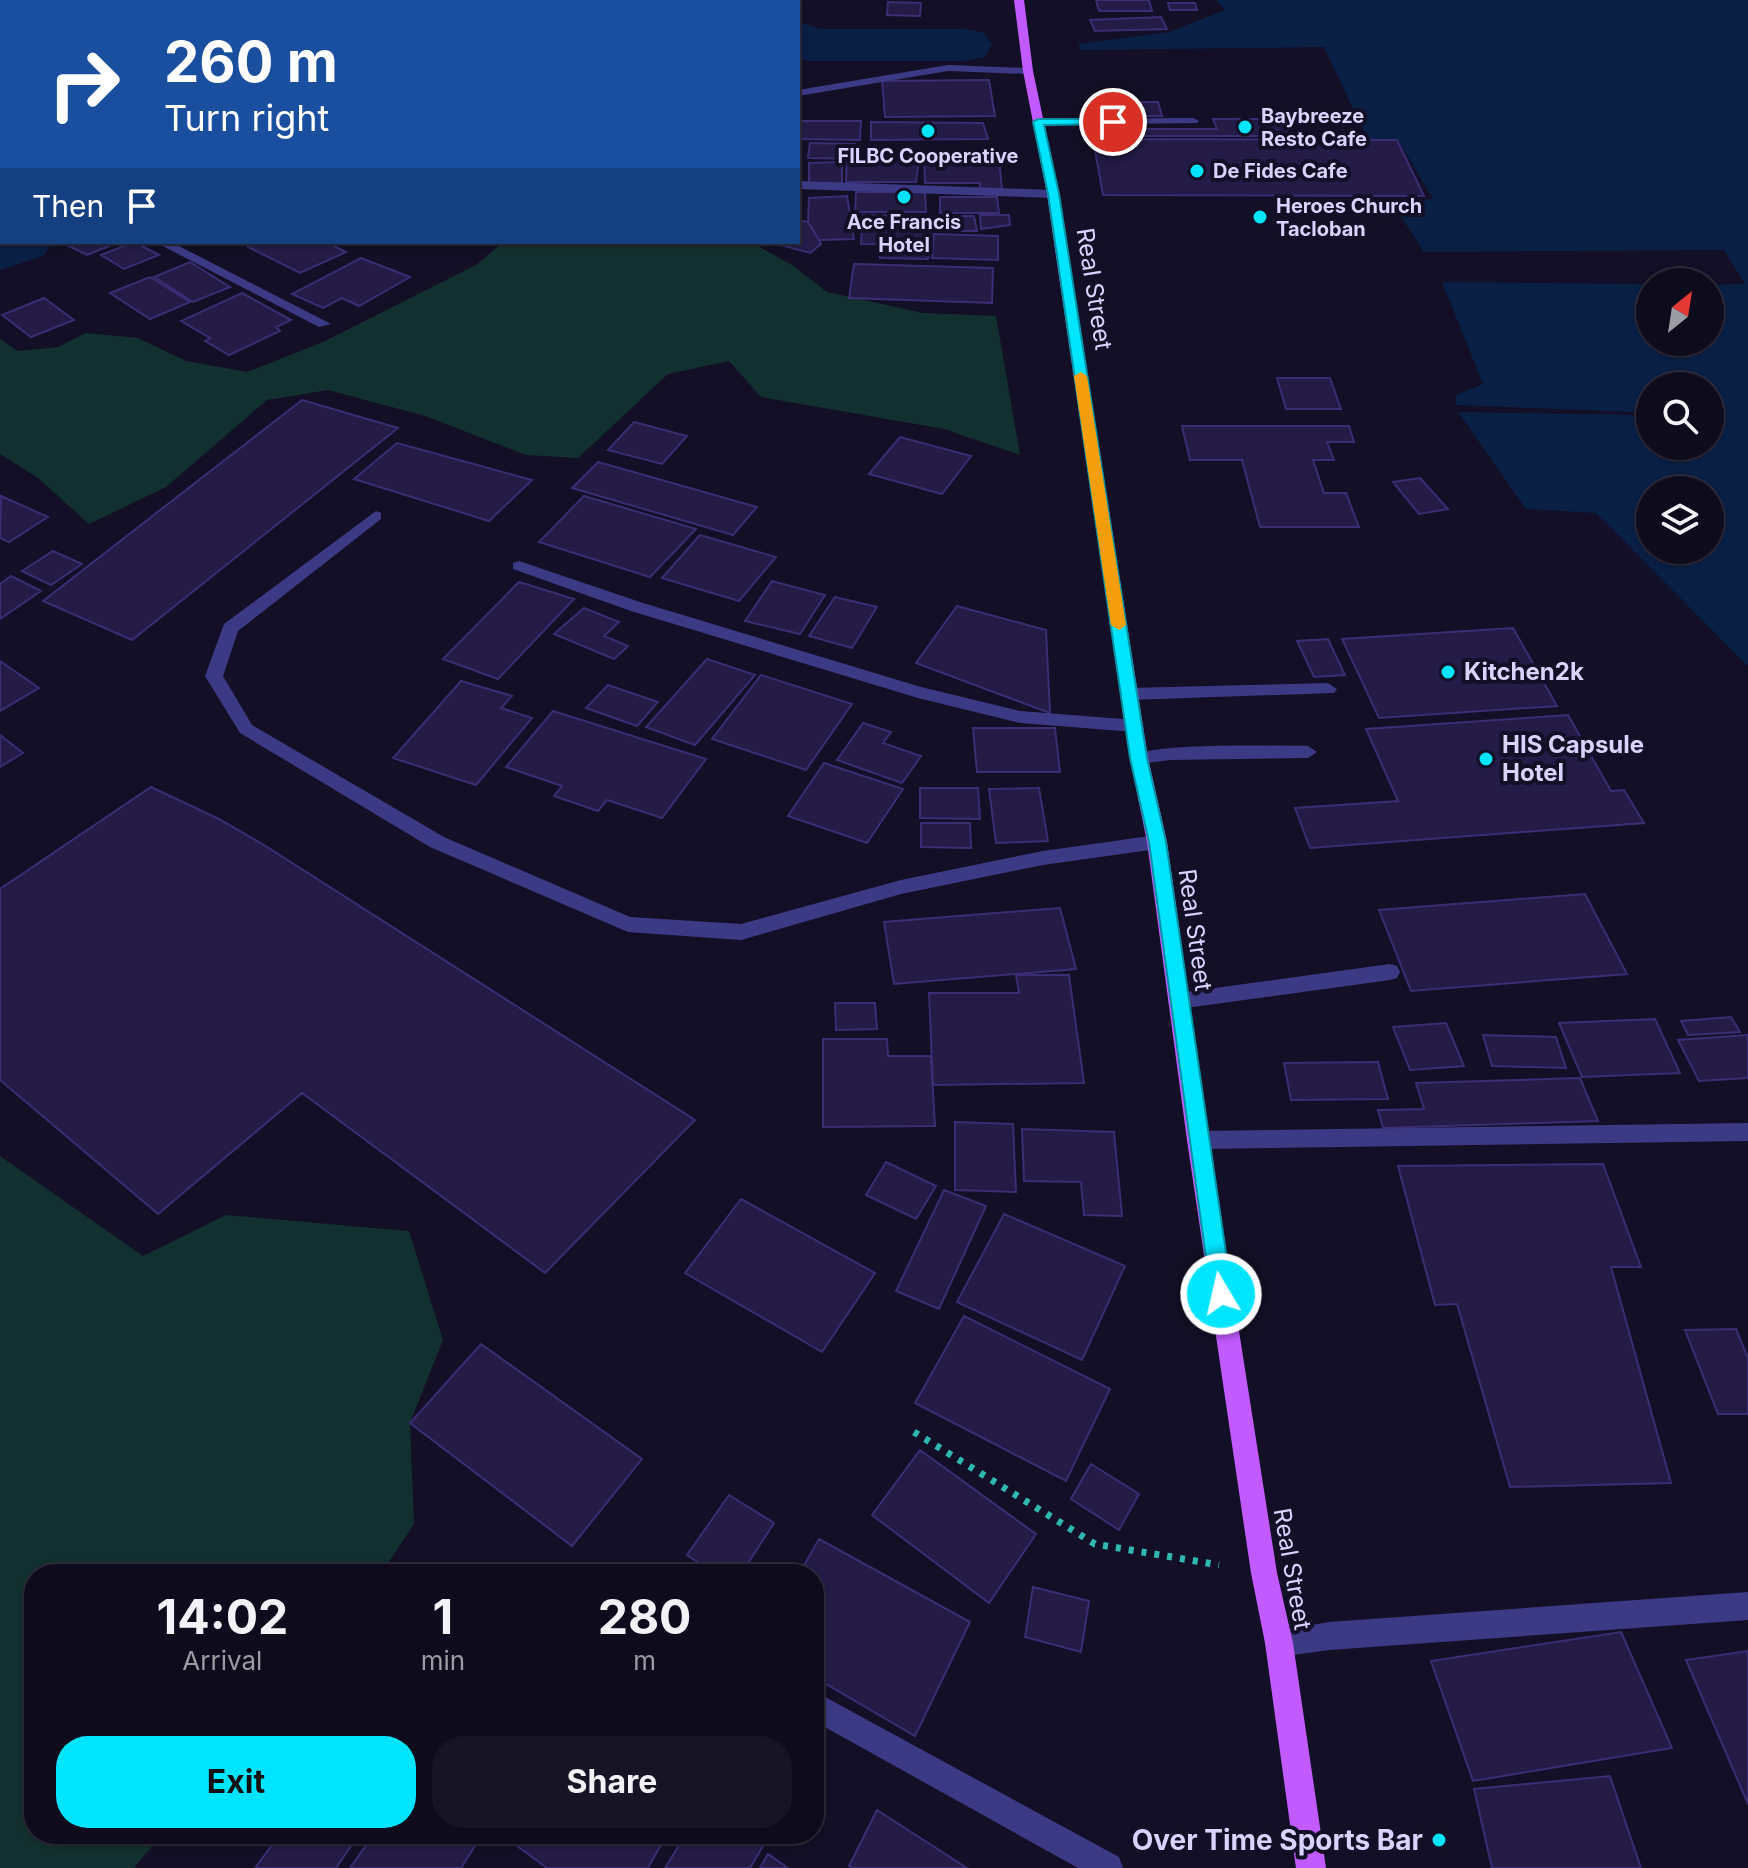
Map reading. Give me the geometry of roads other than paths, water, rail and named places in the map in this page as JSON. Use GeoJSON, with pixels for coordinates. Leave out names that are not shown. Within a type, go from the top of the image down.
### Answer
{"type":"FeatureCollection","features":[{"type":"Feature","properties":{"kind":"main road","name":"Real Street"},"geometry":{"type":"LineString","coordinates":[[1019,0],[1028,71],[1053,194],[1139,758],[1157,842],[1198,1140],[1264,1573],[1279,1643],[1311,1868]]}},
{"type":"Feature","properties":{"kind":"street"},"geometry":{"type":"LineString","coordinates":[[800,93],[948,68],[1028,71]]}},
{"type":"Feature","properties":{"kind":"street"},"geometry":{"type":"LineString","coordinates":[[1038,122],[1193,121]]}},
{"type":"Feature","properties":{"kind":"street"},"geometry":{"type":"LineString","coordinates":[[800,185],[1053,194]]}},
{"type":"Feature","properties":{"kind":"street"},"geometry":{"type":"LineString","coordinates":[[165,244],[324,324]]}},
{"type":"Feature","properties":{"kind":"street"},"geometry":{"type":"LineString","coordinates":[[376,516],[230,628],[214,676],[246,729],[437,842],[628,924],[741,932],[901,887],[1043,858],[1157,842]]}},
{"type":"Feature","properties":{"kind":"street"},"geometry":{"type":"LineString","coordinates":[[519,566],[637,607],[918,692],[1020,717],[1135,726]]}},
{"type":"Feature","properties":{"kind":"street"},"geometry":{"type":"LineString","coordinates":[[1129,694],[1328,689]]}},
{"type":"Feature","properties":{"kind":"street"},"geometry":{"type":"LineString","coordinates":[[1139,758],[1170,754],[1308,752]]}},
{"type":"Feature","properties":{"kind":"street"},"geometry":{"type":"LineString","coordinates":[[1178,1001],[1390,972]]}},
{"type":"Feature","properties":{"kind":"street"},"geometry":{"type":"LineString","coordinates":[[1198,1140],[1748,1132]]}},
{"type":"Feature","properties":{"kind":"street"},"geometry":{"type":"LineString","coordinates":[[1279,1643],[1329,1636],[1748,1606]]}},
{"type":"Feature","properties":{"kind":"street"},"geometry":{"type":"LineString","coordinates":[[824,1711],[1108,1868]]}},
{"type":"Feature","properties":{"kind":"water"},"geometry":{"type":"Polygon","coordinates":[[[1216,0],[1748,0],[1748,666],[1647,564],[1724,564],[1724,476],[1636,476],[1636,553],[1596,513],[1526,509],[1458,412],[1636,415],[1636,460],[1724,460],[1724,372],[1636,372],[1636,412],[1456,405],[1456,395],[1483,384],[1442,282],[1636,284],[1636,356],[1724,356],[1724,285],[1745,284],[1724,250],[1424,252],[1392,203],[1433,199],[1398,140],[1368,140],[1324,47],[1081,50],[1078,44],[1169,32],[1225,10],[1216,0]]]}},
{"type":"Feature","properties":{"kind":"waterway"},"geometry":{"type":"LineString","coordinates":[[800,39],[810,45],[965,45]]}},
{"type":"Feature","properties":{"kind":"waterway"},"geometry":{"type":"LineString","coordinates":[[0,250],[15,244]]}},
{"type":"Feature","properties":{"kind":"place","name":"Baybreeze Resto Cafe"},"geometry":{"type":"Point","coordinates":[1245,127]}},
{"type":"Feature","properties":{"kind":"place","name":"FILBC Cooperative"},"geometry":{"type":"Point","coordinates":[928,131]}},
{"type":"Feature","properties":{"kind":"place","name":"De Fides Cafe"},"geometry":{"type":"Point","coordinates":[1197,171]}},
{"type":"Feature","properties":{"kind":"place","name":"Ace Francis Hotel"},"geometry":{"type":"Point","coordinates":[904,197]}},
{"type":"Feature","properties":{"kind":"place","name":"Heroes Church Tacloban"},"geometry":{"type":"Point","coordinates":[1260,217]}},
{"type":"Feature","properties":{"kind":"place","name":"Kitchen2k"},"geometry":{"type":"Point","coordinates":[1448,672]}},
{"type":"Feature","properties":{"kind":"place","name":"HIS Capsule Hotel"},"geometry":{"type":"Point","coordinates":[1486,759]}},
{"type":"Feature","properties":{"kind":"place","name":"Over Time Sports Bar"},"geometry":{"type":"Point","coordinates":[1439,1840]}}]}
